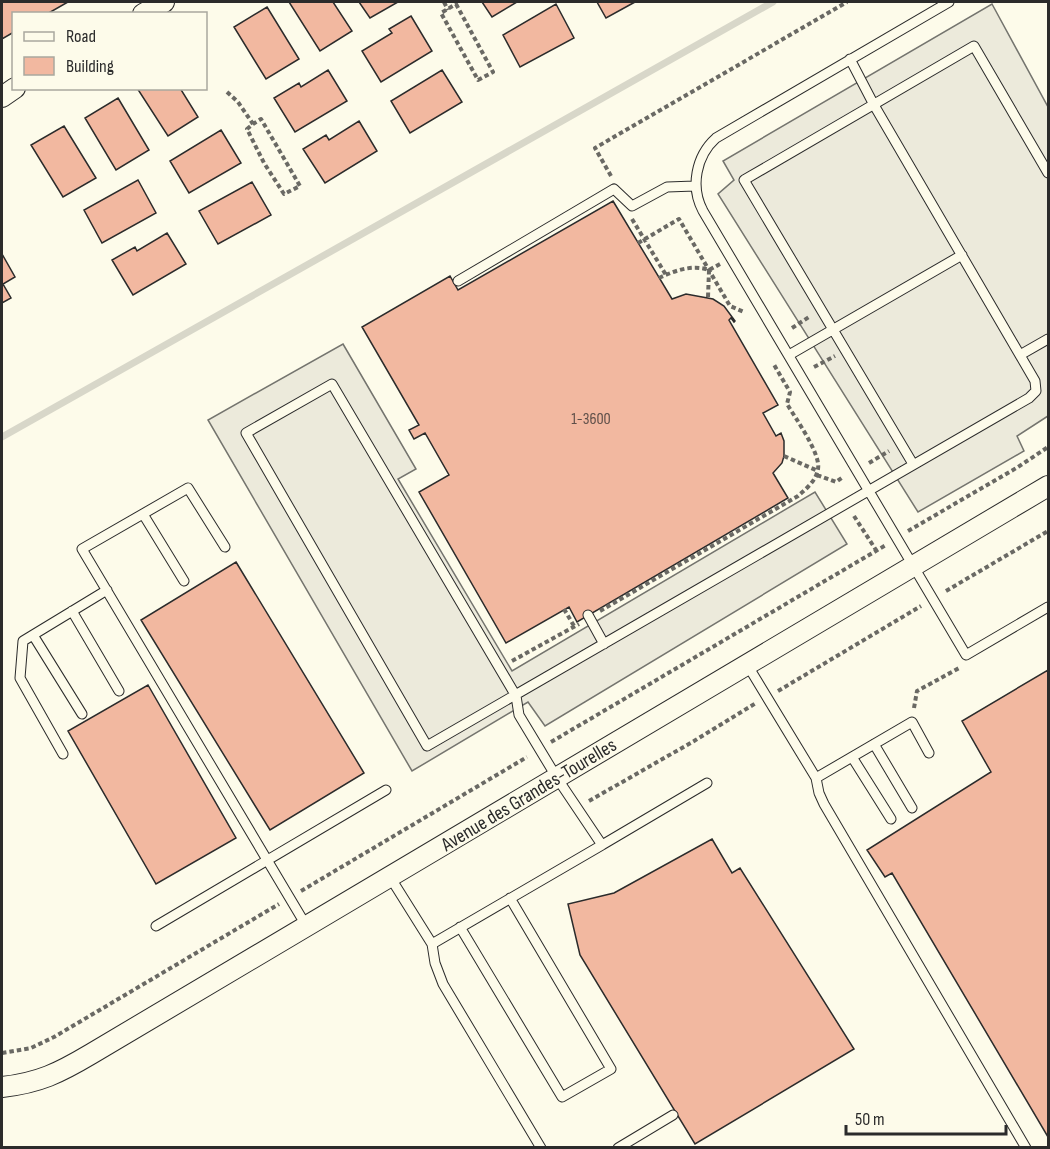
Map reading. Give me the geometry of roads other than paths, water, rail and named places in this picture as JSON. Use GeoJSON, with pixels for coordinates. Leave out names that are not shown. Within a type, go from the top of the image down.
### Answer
{"type":"FeatureCollection","features":[{"type":"Feature","properties":{"kind":"street"},"geometry":{"type":"LineString","coordinates":[[146,12],[164,2]]}},
{"type":"Feature","properties":{"kind":"street","name":"Avenue des Grandes-Tourelles"},"geometry":{"type":"LineString","coordinates":[[2,1087],[35,1082],[56,1074],[748,666],[1048,486]]}},
{"type":"Feature","properties":{"kind":"lane"},"geometry":{"type":"LineString","coordinates":[[949,2],[716,138],[702,156],[695,186],[696,196],[966,655],[1048,606]]}},
{"type":"Feature","properties":{"kind":"lane"},"geometry":{"type":"LineString","coordinates":[[913,465],[744,180],[974,46],[1048,173]]}},
{"type":"Feature","properties":{"kind":"lane"},"geometry":{"type":"LineString","coordinates":[[602,845],[557,778],[519,715],[516,696],[332,384],[246,433],[427,746],[516,696],[1034,395],[1037,387],[874,105],[850,59]]}},
{"type":"Feature","properties":{"kind":"lane"},"geometry":{"type":"LineString","coordinates":[[458,281],[615,189],[632,206],[667,187],[695,186]]}},
{"type":"Feature","properties":{"kind":"lane"},"geometry":{"type":"LineString","coordinates":[[789,355],[962,255]]}},
{"type":"Feature","properties":{"kind":"lane"},"geometry":{"type":"LineString","coordinates":[[1020,356],[1048,339]]}},
{"type":"Feature","properties":{"kind":"lane"},"geometry":{"type":"LineString","coordinates":[[225,548],[188,488],[82,549],[307,927]]}},
{"type":"Feature","properties":{"kind":"lane"},"geometry":{"type":"LineString","coordinates":[[143,514],[184,581]]}},
{"type":"Feature","properties":{"kind":"lane"},"geometry":{"type":"LineString","coordinates":[[63,754],[20,678],[23,641],[106,590]]}},
{"type":"Feature","properties":{"kind":"lane"},"geometry":{"type":"LineString","coordinates":[[72,611],[119,691]]}},
{"type":"Feature","properties":{"kind":"lane"},"geometry":{"type":"LineString","coordinates":[[588,615],[604,644]]}},
{"type":"Feature","properties":{"kind":"lane"},"geometry":{"type":"LineString","coordinates":[[33,634],[82,714]]}},
{"type":"Feature","properties":{"kind":"lane"},"geometry":{"type":"LineString","coordinates":[[748,666],[816,777],[824,804],[1026,1148]]}},
{"type":"Feature","properties":{"kind":"lane"},"geometry":{"type":"LineString","coordinates":[[816,777],[912,722],[929,753]]}},
{"type":"Feature","properties":{"kind":"lane"},"geometry":{"type":"LineString","coordinates":[[874,744],[912,808]]}},
{"type":"Feature","properties":{"kind":"lane"},"geometry":{"type":"LineString","coordinates":[[852,757],[891,819]]}},
{"type":"Feature","properties":{"kind":"lane"},"geometry":{"type":"LineString","coordinates":[[432,944],[707,783]]}},
{"type":"Feature","properties":{"kind":"lane"},"geometry":{"type":"LineString","coordinates":[[156,926],[386,790]]}},
{"type":"Feature","properties":{"kind":"lane"},"geometry":{"type":"LineString","coordinates":[[390,877],[432,944],[435,963],[443,984],[541,1148]]}},
{"type":"Feature","properties":{"kind":"lane"},"geometry":{"type":"LineString","coordinates":[[460,927],[562,1097],[611,1069],[510,898]]}},
{"type":"Feature","properties":{"kind":"lane"},"geometry":{"type":"LineString","coordinates":[[618,1148],[673,1115]]}},
{"type":"Feature","properties":{"kind":"waterway"},"geometry":{"type":"LineString","coordinates":[[2,437],[773,2]]}}]}
